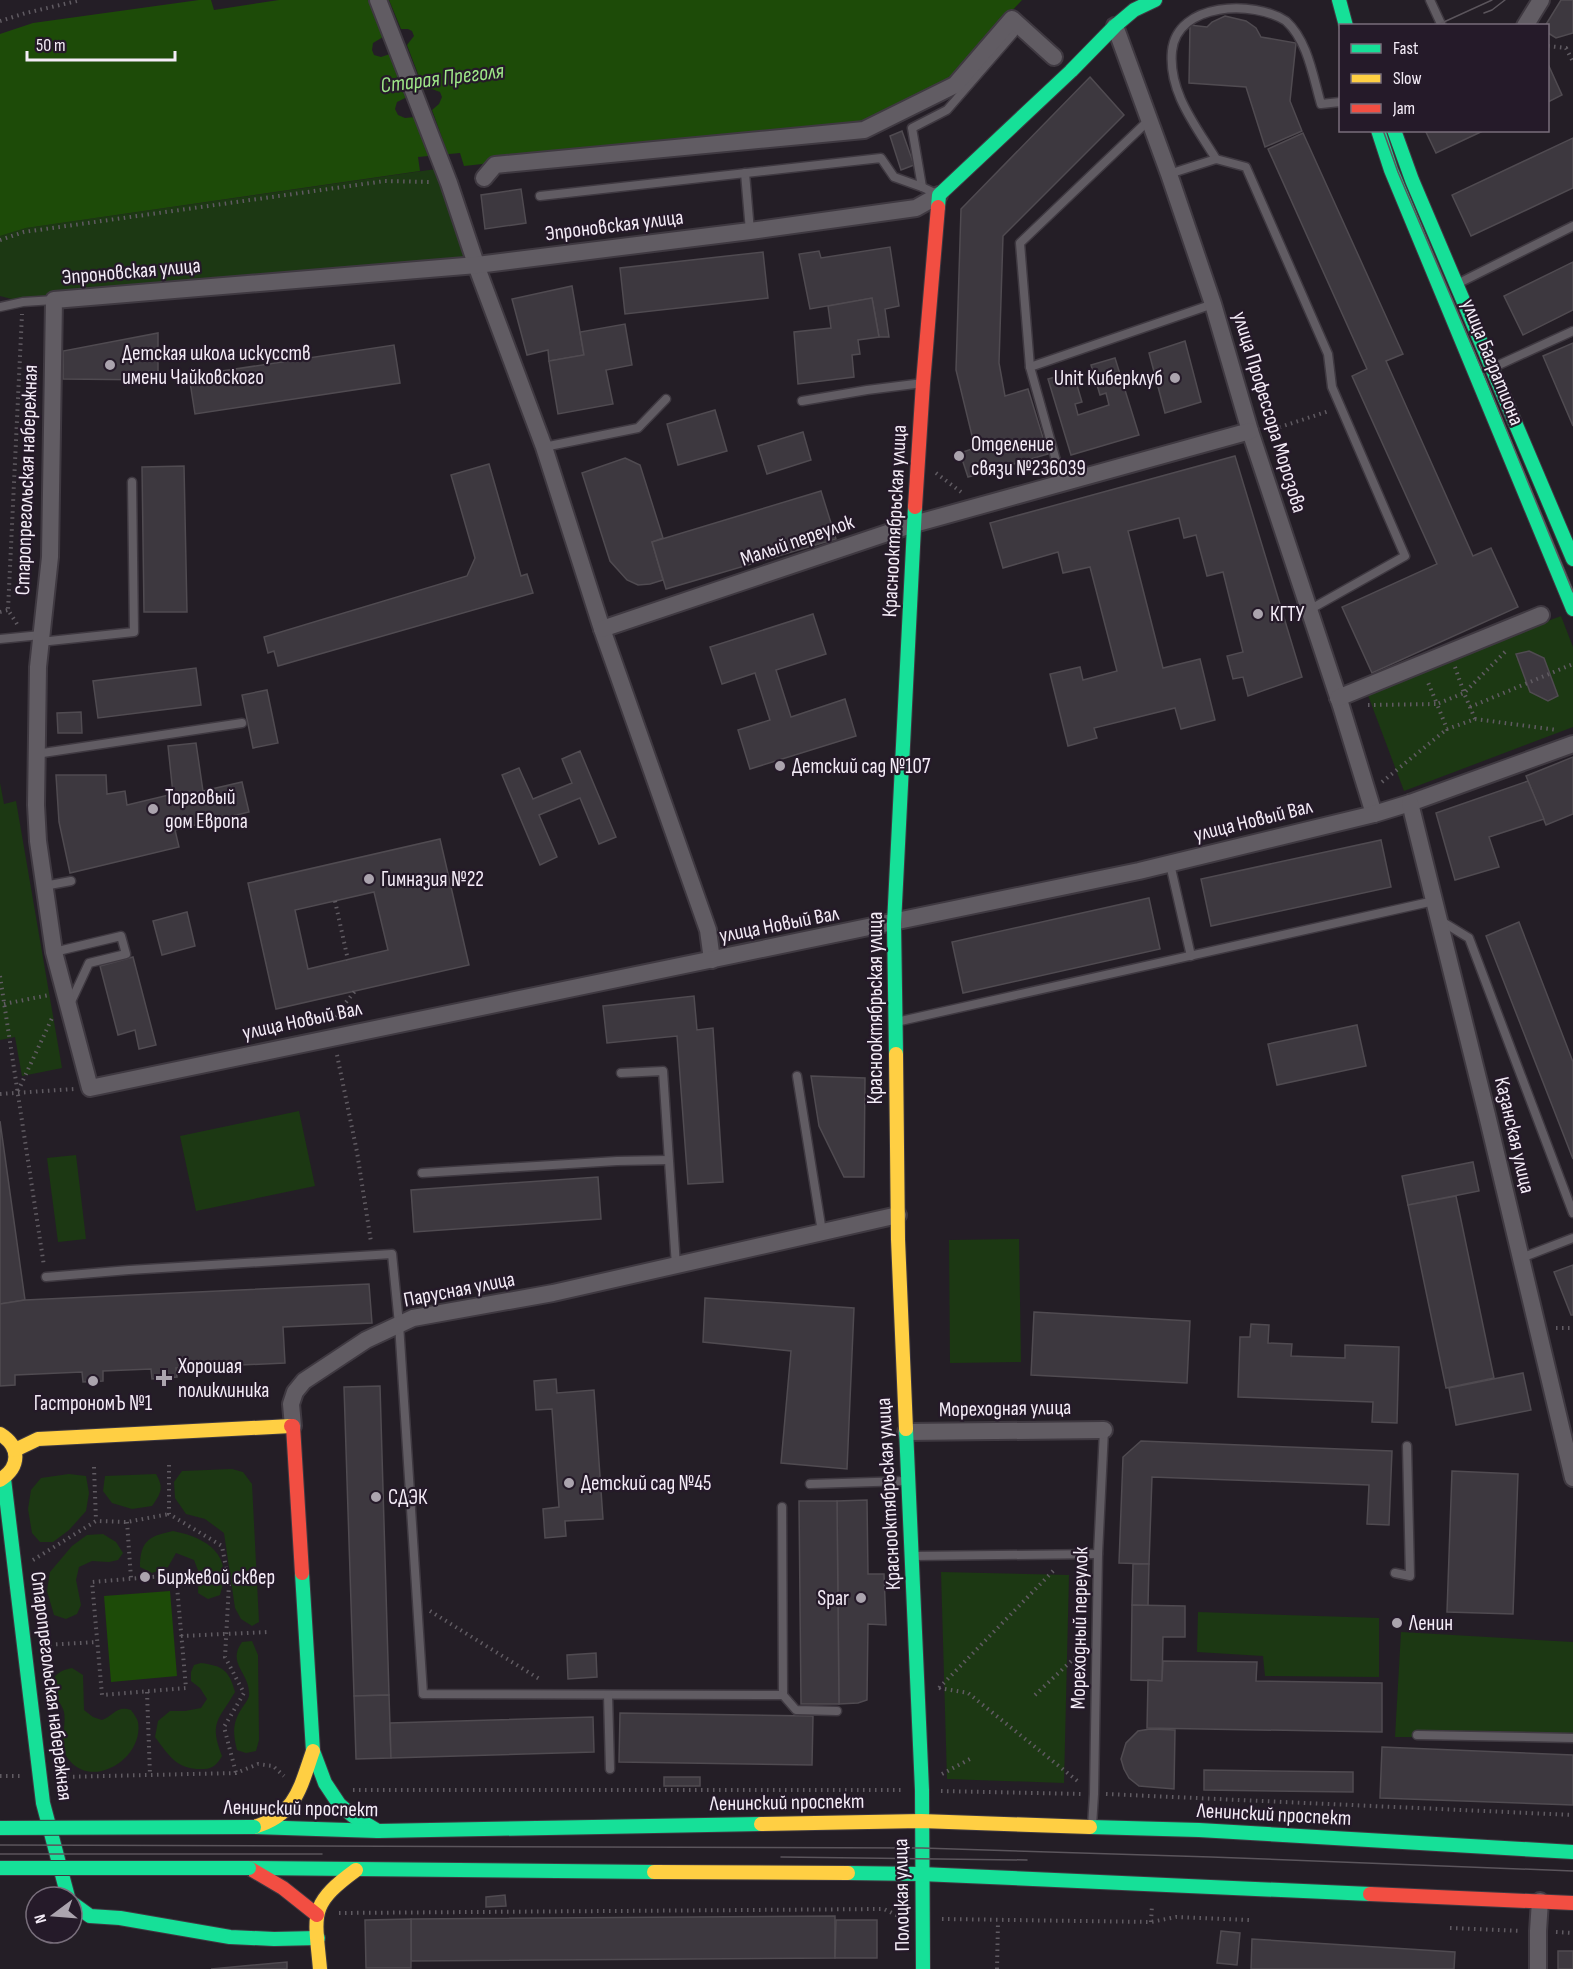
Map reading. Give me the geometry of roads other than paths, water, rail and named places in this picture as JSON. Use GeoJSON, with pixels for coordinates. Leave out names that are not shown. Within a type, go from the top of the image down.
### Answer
{"type":"FeatureCollection","features":[{"type":"Feature","properties":{"kind":"main road","name":"Эпроновская улица"},"geometry":{"type":"LineString","coordinates":[[939,195],[1071,71],[1115,26],[1134,10],[1155,0]]}},
{"type":"Feature","properties":{"kind":"main road"},"geometry":{"type":"LineString","coordinates":[[1339,0],[1345,24]]}},
{"type":"Feature","properties":{"kind":"main road","name":"улица Багратиона"},"geometry":{"type":"LineString","coordinates":[[1379,132],[1391,170],[1573,609]]}},
{"type":"Feature","properties":{"kind":"main road","name":"улица Багратиона"},"geometry":{"type":"LineString","coordinates":[[1395,132],[1412,180],[1573,560]]}},
{"type":"Feature","properties":{"kind":"main road","name":"Краснооктябрьская улица"},"geometry":{"type":"LineString","coordinates":[[921,1821],[922,1790],[898,1215],[894,924],[914,524],[939,195]]}},
{"type":"Feature","properties":{"kind":"main road"},"geometry":{"type":"LineString","coordinates":[[15,1450],[38,1439],[293,1426]]}},
{"type":"Feature","properties":{"kind":"main road","name":"Парусная улица"},"geometry":{"type":"LineString","coordinates":[[293,1426],[313,1751]]}},
{"type":"Feature","properties":{"kind":"main road"},"geometry":{"type":"LineString","coordinates":[[0,1434],[11,1442],[15,1450],[15,1466],[2,1479]]}},
{"type":"Feature","properties":{"kind":"main road","name":"Старопрегольская набережная"},"geometry":{"type":"LineString","coordinates":[[2,1479],[43,1803],[65,1885]]}},
{"type":"Feature","properties":{"kind":"main road"},"geometry":{"type":"LineString","coordinates":[[254,1827],[276,1819],[289,1808],[313,1751]]}},
{"type":"Feature","properties":{"kind":"main road"},"geometry":{"type":"LineString","coordinates":[[313,1751],[326,1784],[344,1809],[378,1832]]}},
{"type":"Feature","properties":{"kind":"main road","name":"Ленинский проспект"},"geometry":{"type":"LineString","coordinates":[[0,1828],[254,1827],[378,1832],[921,1821],[958,1824],[1201,1830],[1573,1851]]}},
{"type":"Feature","properties":{"kind":"main road","name":"Полоцкая улица"},"geometry":{"type":"LineString","coordinates":[[921,1821],[923,1969]]}},
{"type":"Feature","properties":{"kind":"main road"},"geometry":{"type":"LineString","coordinates":[[0,1868],[921,1874],[1573,1903]]}},
{"type":"Feature","properties":{"kind":"main road"},"geometry":{"type":"LineString","coordinates":[[249,1868],[283,1888],[316,1915]]}},
{"type":"Feature","properties":{"kind":"main road"},"geometry":{"type":"LineString","coordinates":[[320,1969],[316,1915],[321,1902],[333,1888],[356,1870]]}},
{"type":"Feature","properties":{"kind":"main road"},"geometry":{"type":"LineString","coordinates":[[84,1912],[90,1916],[120,1918],[230,1937],[318,1938]]}},
{"type":"Feature","properties":{"kind":"street"},"geometry":{"type":"LineString","coordinates":[[378,0],[446,176],[544,447],[602,629],[708,930],[712,960]]}},
{"type":"Feature","properties":{"kind":"street"},"geometry":{"type":"LineString","coordinates":[[1526,24],[1541,0]]}},
{"type":"Feature","properties":{"kind":"street"},"geometry":{"type":"LineString","coordinates":[[484,178],[495,165],[864,130],[955,85],[1012,19],[1054,57]]}},
{"type":"Feature","properties":{"kind":"street","name":"улица Профессора Морозова"},"geometry":{"type":"LineString","coordinates":[[1115,26],[1213,304],[1251,434],[1374,814]]}},
{"type":"Feature","properties":{"kind":"street","name":"Эпроновская улица"},"geometry":{"type":"LineString","coordinates":[[54,300],[477,265],[916,208],[939,195]]}},
{"type":"Feature","properties":{"kind":"street","name":"Старопрегольская набережная"},"geometry":{"type":"LineString","coordinates":[[54,300],[50,557],[35,638],[38,832],[54,952],[90,1088]]}},
{"type":"Feature","properties":{"kind":"street","name":"Малый переулок"},"geometry":{"type":"LineString","coordinates":[[602,629],[914,524],[1062,482],[1251,434]]}},
{"type":"Feature","properties":{"kind":"street"},"geometry":{"type":"LineString","coordinates":[[1339,702],[1421,664],[1541,615]]}},
{"type":"Feature","properties":{"kind":"street","name":"улица Новый Вал"},"geometry":{"type":"LineString","coordinates":[[90,1088],[894,924],[1170,864],[1374,814],[1573,744]]}},
{"type":"Feature","properties":{"kind":"street","name":"Казанская улица"},"geometry":{"type":"LineString","coordinates":[[1410,803],[1573,1478]]}},
{"type":"Feature","properties":{"kind":"street","name":"Парусная улица"},"geometry":{"type":"LineString","coordinates":[[293,1426],[291,1404],[295,1392],[304,1381],[366,1340],[413,1318],[553,1293],[898,1215]]}},
{"type":"Feature","properties":{"kind":"street","name":"Мореходная улица"},"geometry":{"type":"LineString","coordinates":[[906,1432],[1104,1430]]}},
{"type":"Feature","properties":{"kind":"street"},"geometry":{"type":"LineString","coordinates":[[1538,1969],[1540,1901]]}},
{"type":"Feature","properties":{"kind":"lane"},"geometry":{"type":"LineString","coordinates":[[1430,0],[1441,24]]}},
{"type":"Feature","properties":{"kind":"lane"},"geometry":{"type":"LineString","coordinates":[[1216,159],[1182,104],[1173,77],[1172,51],[1176,36],[1184,23],[1203,12],[1216,7],[1248,4],[1266,8],[1286,20],[1304,50],[1321,104],[1339,102]]}},
{"type":"Feature","properties":{"kind":"lane"},"geometry":{"type":"LineString","coordinates":[[922,187],[912,128],[946,110],[1013,34]]}},
{"type":"Feature","properties":{"kind":"lane"},"geometry":{"type":"LineString","coordinates":[[1062,482],[1030,367],[1020,243],[1149,120]]}},
{"type":"Feature","properties":{"kind":"lane"},"geometry":{"type":"LineString","coordinates":[[540,196],[881,158],[894,177],[939,195]]}},
{"type":"Feature","properties":{"kind":"lane"},"geometry":{"type":"LineString","coordinates":[[1169,174],[1216,159],[1246,167],[1328,354],[1332,387],[1405,556],[1309,610]]}},
{"type":"Feature","properties":{"kind":"lane"},"geometry":{"type":"LineString","coordinates":[[745,173],[750,231]]}},
{"type":"Feature","properties":{"kind":"lane"},"geometry":{"type":"LineString","coordinates":[[1456,284],[1573,226]]}},
{"type":"Feature","properties":{"kind":"lane","name":"Эпроновская улица"},"geometry":{"type":"LineString","coordinates":[[0,307],[23,302],[54,300]]}},
{"type":"Feature","properties":{"kind":"lane"},"geometry":{"type":"LineString","coordinates":[[1030,367],[1213,304]]}},
{"type":"Feature","properties":{"kind":"lane"},"geometry":{"type":"LineString","coordinates":[[1475,375],[1573,332]]}},
{"type":"Feature","properties":{"kind":"lane"},"geometry":{"type":"LineString","coordinates":[[802,401],[924,383]]}},
{"type":"Feature","properties":{"kind":"lane"},"geometry":{"type":"LineString","coordinates":[[544,447],[638,428],[666,399]]}},
{"type":"Feature","properties":{"kind":"lane"},"geometry":{"type":"LineString","coordinates":[[0,639],[134,632],[132,482]]}},
{"type":"Feature","properties":{"kind":"lane"},"geometry":{"type":"LineString","coordinates":[[36,754],[242,723]]}},
{"type":"Feature","properties":{"kind":"lane"},"geometry":{"type":"LineString","coordinates":[[1170,864],[1191,956]]}},
{"type":"Feature","properties":{"kind":"lane"},"geometry":{"type":"LineString","coordinates":[[44,886],[71,881]]}},
{"type":"Feature","properties":{"kind":"lane"},"geometry":{"type":"LineString","coordinates":[[895,1022],[1434,901]]}},
{"type":"Feature","properties":{"kind":"lane"},"geometry":{"type":"LineString","coordinates":[[1438,919],[1469,938],[1573,1213]]}},
{"type":"Feature","properties":{"kind":"lane"},"geometry":{"type":"LineString","coordinates":[[54,952],[121,936],[126,954],[89,963],[68,1009]]}},
{"type":"Feature","properties":{"kind":"lane"},"geometry":{"type":"LineString","coordinates":[[621,1073],[663,1071],[676,1266]]}},
{"type":"Feature","properties":{"kind":"lane"},"geometry":{"type":"LineString","coordinates":[[797,1076],[822,1232]]}},
{"type":"Feature","properties":{"kind":"lane"},"geometry":{"type":"LineString","coordinates":[[422,1173],[668,1160]]}},
{"type":"Feature","properties":{"kind":"lane"},"geometry":{"type":"LineString","coordinates":[[1521,1258],[1573,1238]]}},
{"type":"Feature","properties":{"kind":"lane"},"geometry":{"type":"LineString","coordinates":[[46,1277],[392,1254],[399,1324],[423,1694],[783,1695]]}},
{"type":"Feature","properties":{"kind":"lane","name":"Мореходный переулок"},"geometry":{"type":"LineString","coordinates":[[1092,1826],[1098,1554],[1104,1430]]}},
{"type":"Feature","properties":{"kind":"lane"},"geometry":{"type":"LineString","coordinates":[[1395,1573],[1410,1576],[1407,1446]]}},
{"type":"Feature","properties":{"kind":"lane"},"geometry":{"type":"LineString","coordinates":[[810,1484],[908,1481]]}},
{"type":"Feature","properties":{"kind":"lane"},"geometry":{"type":"LineString","coordinates":[[782,1507],[783,1695],[796,1710],[837,1712]]}},
{"type":"Feature","properties":{"kind":"lane"},"geometry":{"type":"LineString","coordinates":[[911,1556],[1098,1554]]}},
{"type":"Feature","properties":{"kind":"lane"},"geometry":{"type":"LineString","coordinates":[[608,1695],[610,1769]]}},
{"type":"Feature","properties":{"kind":"lane"},"geometry":{"type":"LineString","coordinates":[[1417,1735],[1573,1738]]}},
{"type":"Feature","properties":{"kind":"water","name":"Старая Преголя"},"geometry":{"type":"Polygon","coordinates":[[[211,0],[214,10],[279,0],[1022,0],[950,78],[861,123],[464,166],[460,153],[418,157],[420,171],[26,228],[0,236],[0,34],[33,23],[211,0]]]}},
{"type":"Feature","properties":{"kind":"water"},"geometry":{"type":"Polygon","coordinates":[[[170,1591],[177,1676],[111,1682],[104,1596],[170,1591]]]}},
{"type":"Feature","properties":{"kind":"tram line"},"geometry":{"type":"LineString","coordinates":[[1439,24],[1492,0]]}},
{"type":"Feature","properties":{"kind":"tram line"},"geometry":{"type":"LineString","coordinates":[[1484,13],[1505,0]]}},
{"type":"Feature","properties":{"kind":"tram line"},"geometry":{"type":"LineString","coordinates":[[1384,132],[1398,172],[1573,592]]}},
{"type":"Feature","properties":{"kind":"tram line"},"geometry":{"type":"LineString","coordinates":[[0,1845],[922,1848],[1573,1871]]}},
{"type":"Feature","properties":{"kind":"tram line"},"geometry":{"type":"LineString","coordinates":[[0,1854],[322,1854]]}},
{"type":"Feature","properties":{"kind":"tram line"},"geometry":{"type":"LineString","coordinates":[[781,1857],[1027,1860]]}},
{"type":"Feature","properties":{"kind":"place","name":"Детская школа искусств имени Чайковского"},"geometry":{"type":"Point","coordinates":[110,365]}},
{"type":"Feature","properties":{"kind":"place","name":"Unit Киберклуб"},"geometry":{"type":"Point","coordinates":[1175,378]}},
{"type":"Feature","properties":{"kind":"place","name":"Отделение связи №236039"},"geometry":{"type":"Point","coordinates":[959,456]}},
{"type":"Feature","properties":{"kind":"place","name":"КГТУ"},"geometry":{"type":"Point","coordinates":[1258,614]}},
{"type":"Feature","properties":{"kind":"place","name":"Детский сад №107"},"geometry":{"type":"Point","coordinates":[780,766]}},
{"type":"Feature","properties":{"kind":"place","name":"Торговый дом Европа"},"geometry":{"type":"Point","coordinates":[153,809]}},
{"type":"Feature","properties":{"kind":"place","name":"Гимназия №22"},"geometry":{"type":"Point","coordinates":[369,879]}},
{"type":"Feature","properties":{"kind":"place","name":"Хорошая поликлиника"},"geometry":{"type":"Point","coordinates":[164,1378]}},
{"type":"Feature","properties":{"kind":"place","name":"ГастрономЪ №1"},"geometry":{"type":"Point","coordinates":[93,1381]}},
{"type":"Feature","properties":{"kind":"place","name":"Детский сад №45"},"geometry":{"type":"Point","coordinates":[569,1483]}},
{"type":"Feature","properties":{"kind":"place","name":"СДЭК"},"geometry":{"type":"Point","coordinates":[376,1497]}},
{"type":"Feature","properties":{"kind":"place","name":"Биржевой сквер"},"geometry":{"type":"Point","coordinates":[145,1577]}},
{"type":"Feature","properties":{"kind":"place","name":"Spar"},"geometry":{"type":"Point","coordinates":[861,1598]}},
{"type":"Feature","properties":{"kind":"place","name":"Ленин"},"geometry":{"type":"Point","coordinates":[1397,1623]}}]}
